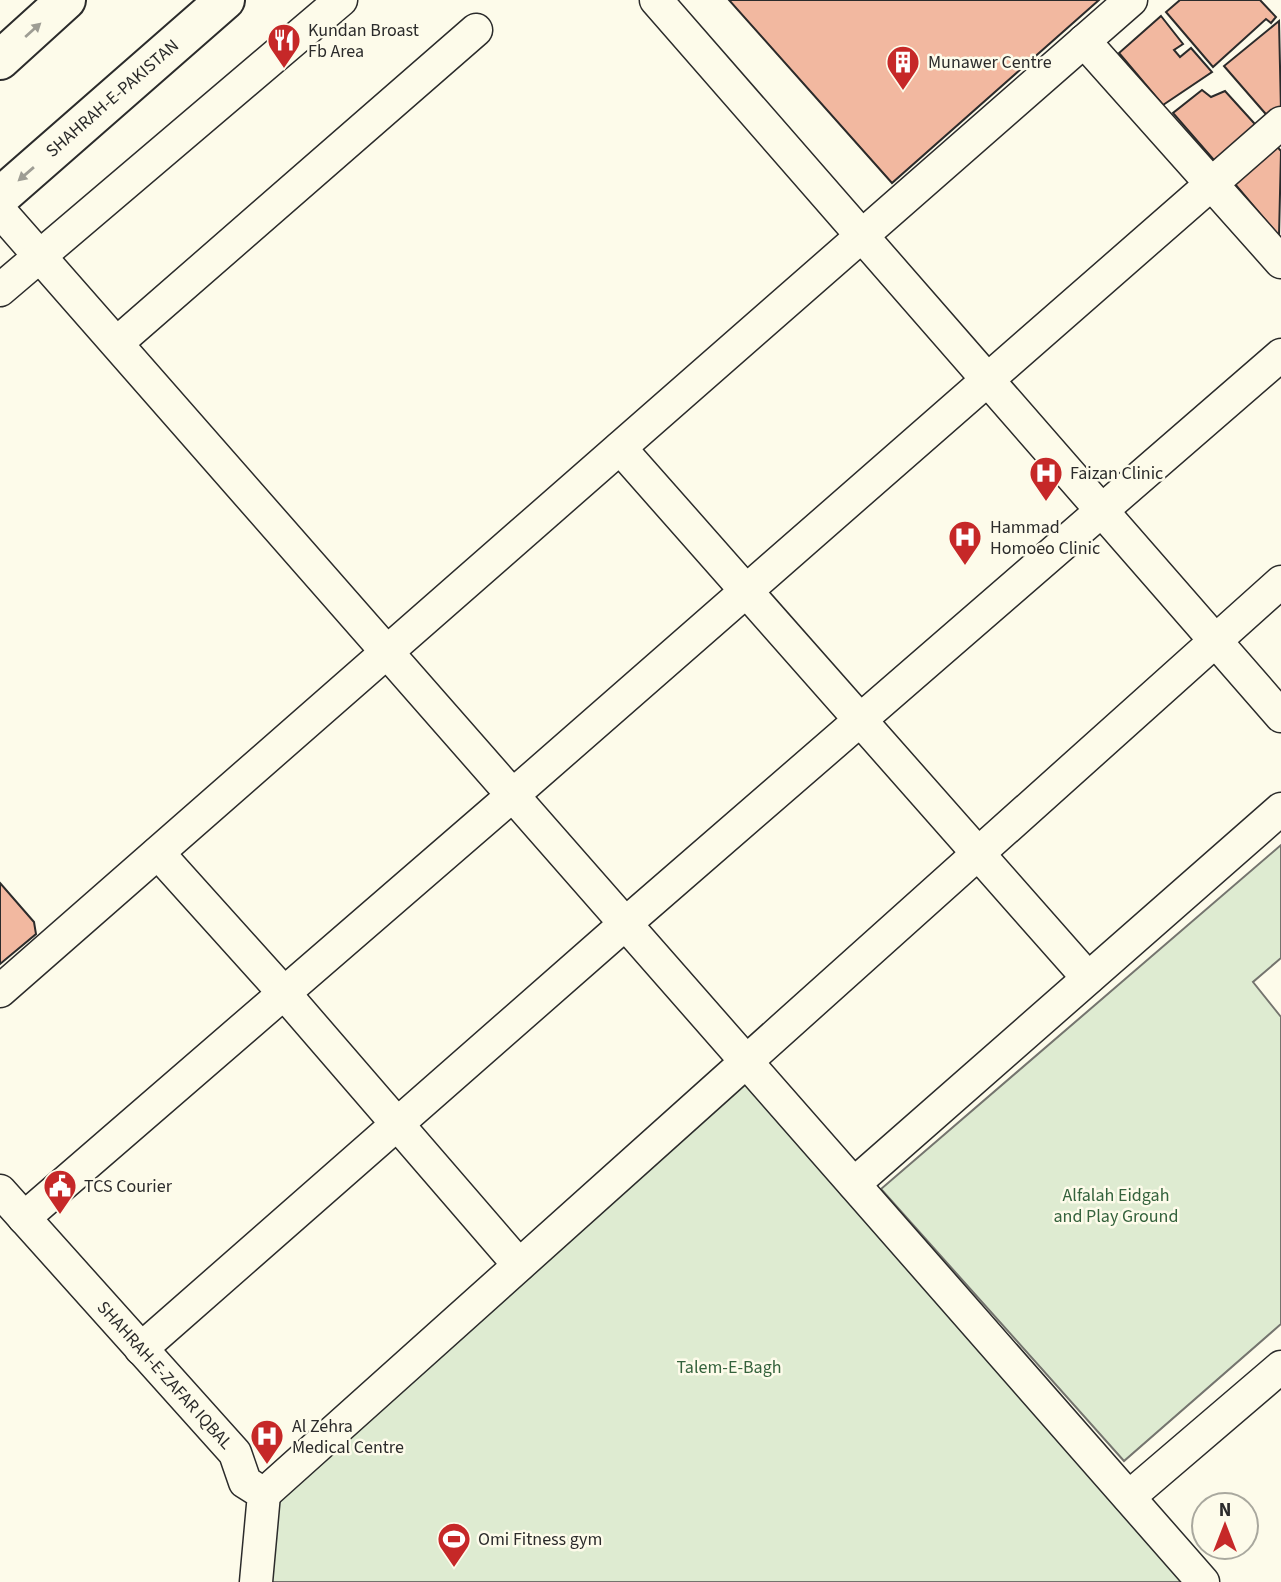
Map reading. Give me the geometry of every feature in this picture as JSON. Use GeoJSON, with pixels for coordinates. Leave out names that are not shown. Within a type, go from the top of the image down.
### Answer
{"type":"FeatureCollection","features":[{"type":"Feature","properties":{"kind":"highway"},"geometry":{"type":"LineString","coordinates":[[0,60],[66,0]]}},
{"type":"Feature","properties":{"kind":"highway","name":"SHAHRAH-E-PAKISTAN"},"geometry":{"type":"LineString","coordinates":[[0,197],[225,0]]}},
{"type":"Feature","properties":{"kind":"street"},"geometry":{"type":"LineString","coordinates":[[0,290],[341,0]]}},
{"type":"Feature","properties":{"kind":"street"},"geometry":{"type":"LineString","coordinates":[[656,0],[1281,716]]}},
{"type":"Feature","properties":{"kind":"street"},"geometry":{"type":"LineString","coordinates":[[0,991],[1131,0]]}},
{"type":"Feature","properties":{"kind":"street"},"geometry":{"type":"LineString","coordinates":[[117,343],[476,30]]}},
{"type":"Feature","properties":{"kind":"street"},"geometry":{"type":"LineString","coordinates":[[1084,41],[1281,262]]}},
{"type":"Feature","properties":{"kind":"street"},"geometry":{"type":"LineString","coordinates":[[24,1218],[513,795],[1281,123]]}},
{"type":"Feature","properties":{"kind":"street"},"geometry":{"type":"LineString","coordinates":[[0,211],[1203,1582]]}},
{"type":"Feature","properties":{"kind":"street"},"geometry":{"type":"LineString","coordinates":[[141,1349],[625,924],[1281,355]]}},
{"type":"Feature","properties":{"kind":"street"},"geometry":{"type":"LineString","coordinates":[[620,448],[1088,978]]}},
{"type":"Feature","properties":{"kind":"street"},"geometry":{"type":"LineString","coordinates":[[256,1582],[264,1494],[1281,582]]}},
{"type":"Feature","properties":{"kind":"street"},"geometry":{"type":"LineString","coordinates":[[854,1184],[1281,809]]}},
{"type":"Feature","properties":{"kind":"street"},"geometry":{"type":"LineString","coordinates":[[158,853],[284,992],[519,1265]]}},
{"type":"Feature","properties":{"kind":"street","name":"SHAHRAH-E-ZAFAR IQBAL"},"geometry":{"type":"LineString","coordinates":[[0,1192],[235,1453],[244,1482],[264,1494]]}},
{"type":"Feature","properties":{"kind":"street"},"geometry":{"type":"LineString","coordinates":[[1129,1497],[1281,1367]]}},
{"type":"Feature","properties":{"kind":"green space","name":"Alfalah Eidgah and Play Ground"},"geometry":{"type":"Polygon","coordinates":[[[1281,845],[1281,958],[1253,982],[1281,1017],[1281,1324],[1124,1461],[881,1189],[1281,845]]]}},
{"type":"Feature","properties":{"kind":"green space","name":"Talem-E-Bagh"},"geometry":{"type":"Polygon","coordinates":[[[746,1061],[1203,1582],[256,1582],[264,1494],[746,1061]]]}},
{"type":"Feature","properties":{"kind":"building","name":"Munawer Centre"},"geometry":{"type":"Polygon","coordinates":[[[729,0],[1099,0],[892,183],[729,0]]]}},
{"type":"Feature","properties":{"kind":"building"},"geometry":{"type":"Polygon","coordinates":[[[1180,0],[1260,0],[1276,17],[1271,23],[1266,19],[1213,67],[1166,12],[1180,0]]]}},
{"type":"Feature","properties":{"kind":"building"},"geometry":{"type":"Polygon","coordinates":[[[1161,16],[1183,44],[1174,50],[1180,57],[1191,48],[1212,72],[1163,105],[1119,53],[1161,16]]]}},
{"type":"Feature","properties":{"kind":"building"},"geometry":{"type":"Polygon","coordinates":[[[1279,21],[1281,112],[1271,120],[1224,66],[1279,21]]]}},
{"type":"Feature","properties":{"kind":"building"},"geometry":{"type":"Polygon","coordinates":[[[1202,90],[1211,97],[1225,91],[1263,133],[1220,167],[1173,113],[1202,90]]]}},
{"type":"Feature","properties":{"kind":"building"},"geometry":{"type":"Polygon","coordinates":[[[1274,143],[1281,151],[1279,236],[1229,177],[1274,143]]]}},
{"type":"Feature","properties":{"kind":"building"},"geometry":{"type":"Polygon","coordinates":[[[0,883],[34,922],[36,934],[0,964],[0,883]]]}},
{"type":"Feature","properties":{"kind":"place","name":"Kundan Broast Fb Area"},"geometry":{"type":"Point","coordinates":[284,70]}},
{"type":"Feature","properties":{"kind":"place","name":"Munawer Centre"},"geometry":{"type":"Point","coordinates":[903,92]}},
{"type":"Feature","properties":{"kind":"place","name":"Faizan Clinic"},"geometry":{"type":"Point","coordinates":[1046,503]}},
{"type":"Feature","properties":{"kind":"place","name":"Hammad Homoeo Clinic"},"geometry":{"type":"Point","coordinates":[965,567]}},
{"type":"Feature","properties":{"kind":"place","name":"TCS Courier"},"geometry":{"type":"Point","coordinates":[60,1216]}},
{"type":"Feature","properties":{"kind":"place","name":"Al Zehra Medical Centre"},"geometry":{"type":"Point","coordinates":[267,1466]}},
{"type":"Feature","properties":{"kind":"place","name":"Omi Fitness gym"},"geometry":{"type":"Point","coordinates":[454,1569]}}]}
